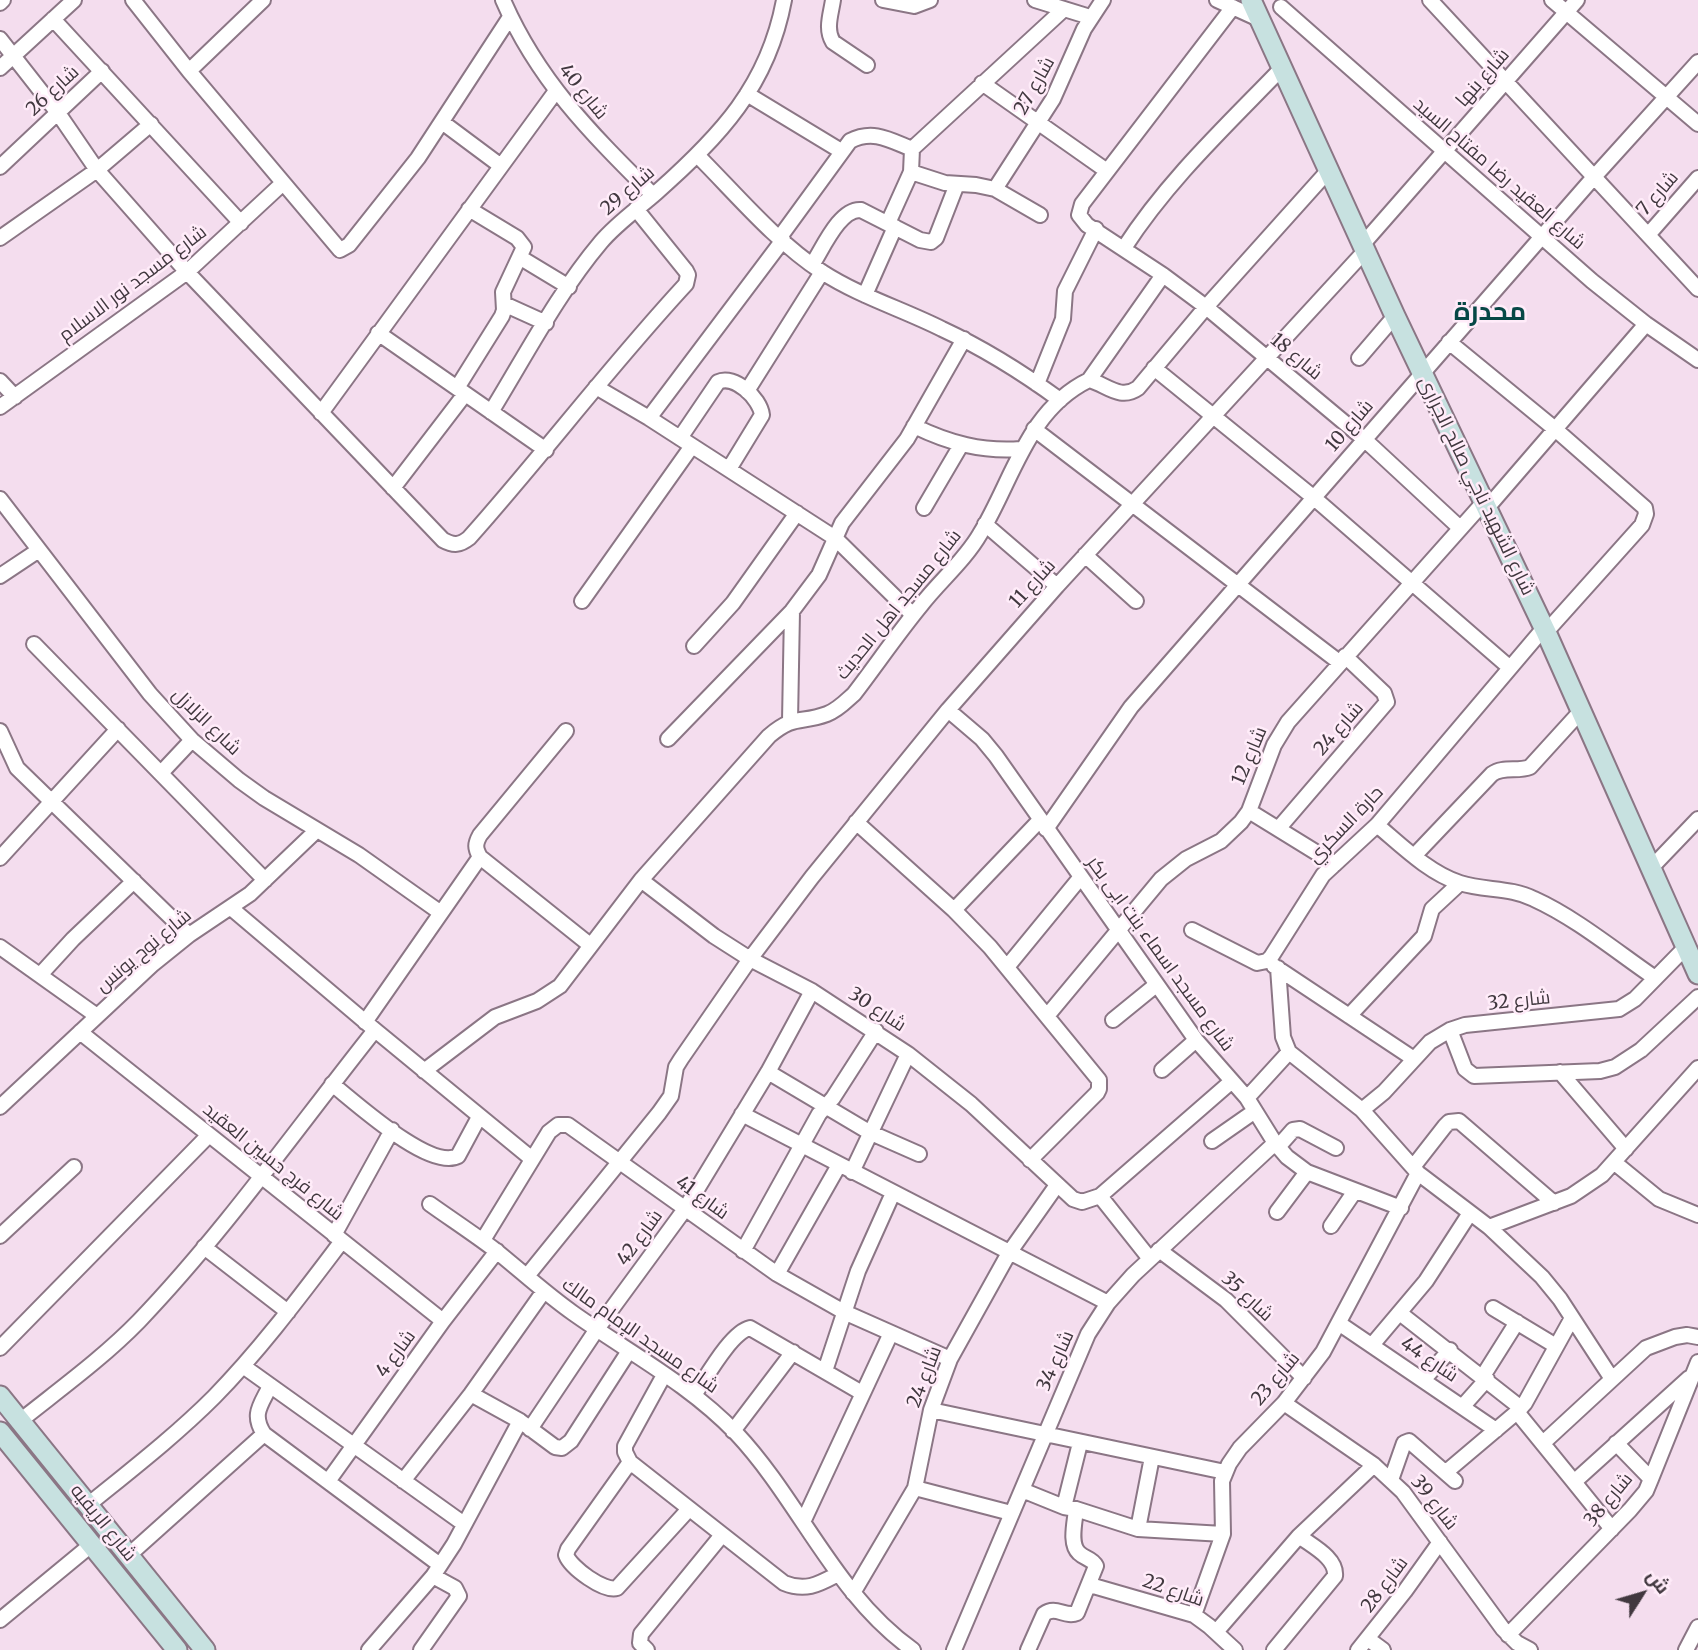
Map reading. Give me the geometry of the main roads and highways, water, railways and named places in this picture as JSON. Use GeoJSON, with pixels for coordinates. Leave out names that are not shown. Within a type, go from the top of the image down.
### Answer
{"type":"FeatureCollection","features":[{"type":"Feature","properties":{"kind":"district","name":"محدرة"},"geometry":{"type":"Point","coordinates":[1490,313]}}]}
